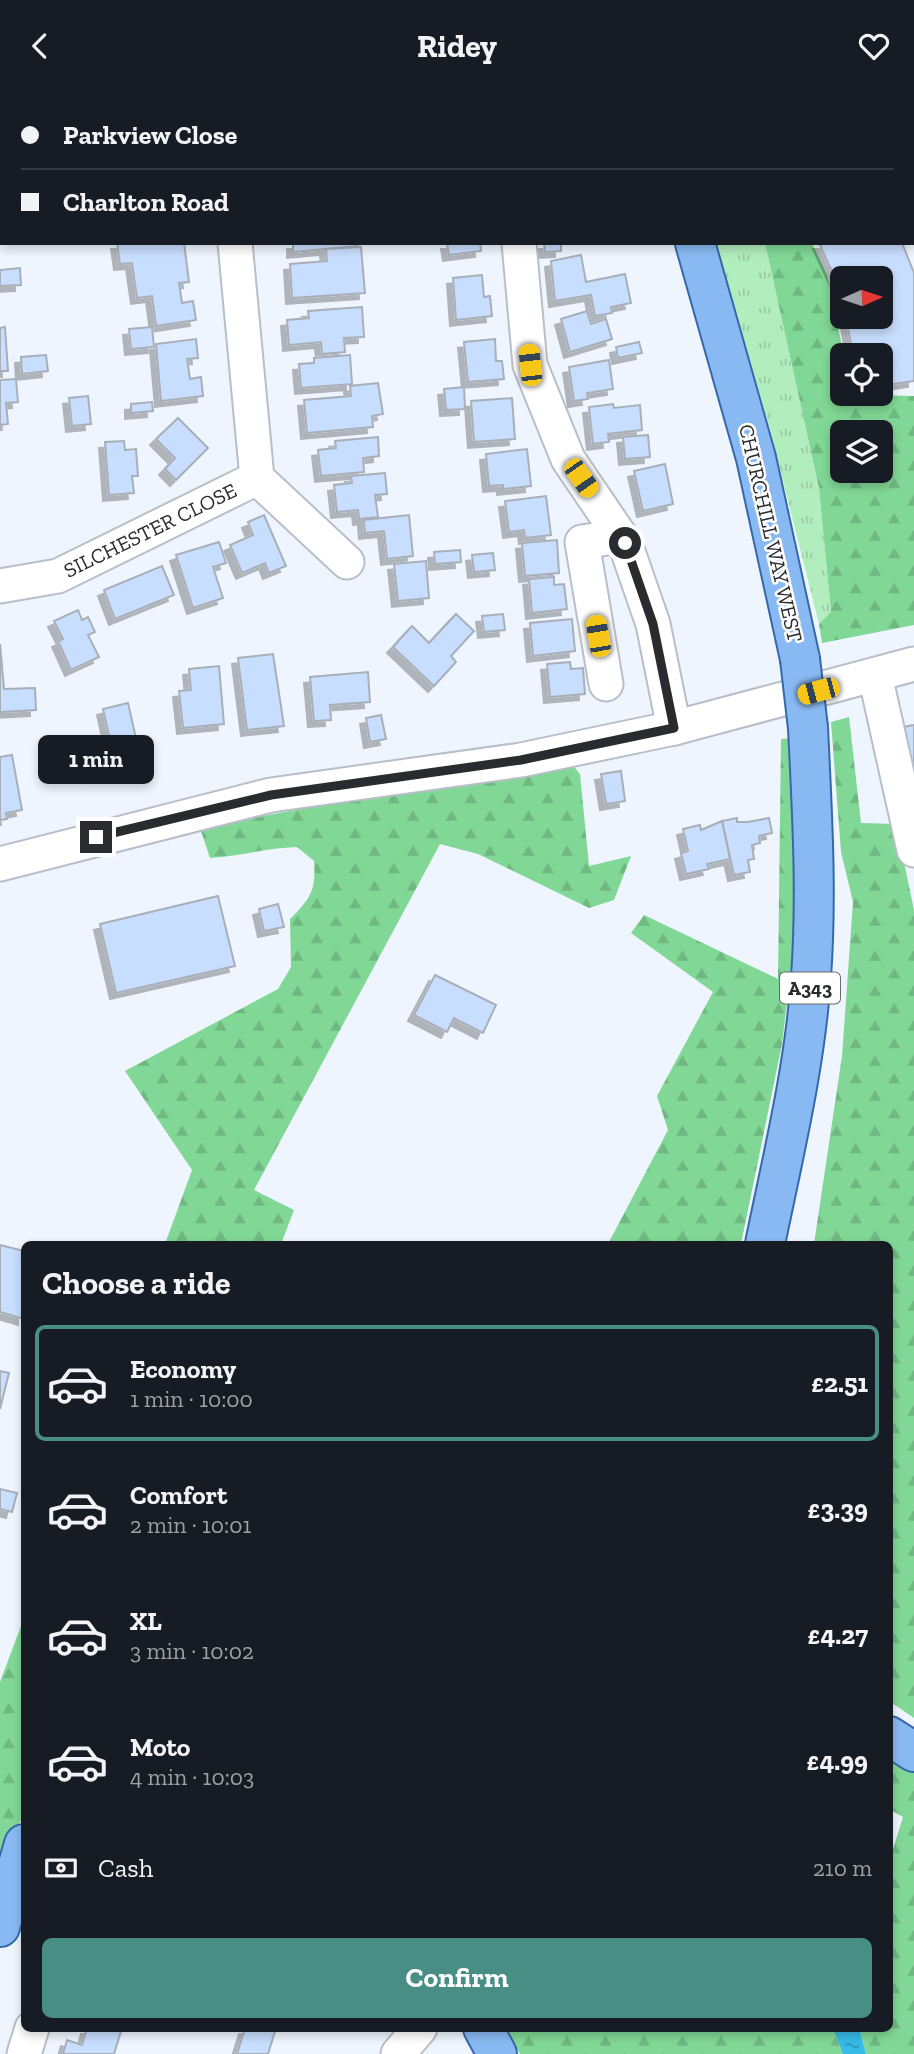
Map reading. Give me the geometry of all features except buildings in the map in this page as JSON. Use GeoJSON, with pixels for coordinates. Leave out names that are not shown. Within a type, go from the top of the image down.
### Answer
{"type":"FeatureCollection","features":[{"type":"Feature","properties":{"kind":"main road","name":"CHURCHILL WAY WEST"},"geometry":{"type":"LineString","coordinates":[[696,245],[756,458],[800,659],[808,727],[815,883],[811,979],[793,1105],[766,1241]]}},
{"type":"Feature","properties":{"kind":"main road"},"geometry":{"type":"LineString","coordinates":[[893,1739],[914,1752]]}},
{"type":"Feature","properties":{"kind":"main road"},"geometry":{"type":"LineString","coordinates":[[12,1893],[21,1856]]}},
{"type":"Feature","properties":{"kind":"main road"},"geometry":{"type":"LineString","coordinates":[[485,2032],[497,2054]]}},
{"type":"Feature","properties":{"kind":"street","name":"SILCHESTER CLOSE"},"geometry":{"type":"LineString","coordinates":[[235,245],[257,478],[348,562]]}},
{"type":"Feature","properties":{"kind":"street"},"geometry":{"type":"LineString","coordinates":[[519,245],[530,365],[568,459],[620,535],[653,624],[674,728]]}},
{"type":"Feature","properties":{"kind":"street","name":"SILCHESTER CLOSE"},"geometry":{"type":"LineString","coordinates":[[0,586],[58,576],[257,478]]}},
{"type":"Feature","properties":{"kind":"street"},"geometry":{"type":"LineString","coordinates":[[606,684],[582,542],[620,535]]}},
{"type":"Feature","properties":{"kind":"street"},"geometry":{"type":"LineString","coordinates":[[0,864],[271,795],[521,760],[674,728],[914,664]]}},
{"type":"Feature","properties":{"kind":"street"},"geometry":{"type":"LineString","coordinates":[[876,675],[914,850]]}},
{"type":"Feature","properties":{"kind":"street"},"geometry":{"type":"LineString","coordinates":[[24,2054],[31,2032]]}},
{"type":"Feature","properties":{"kind":"street"},"geometry":{"type":"LineString","coordinates":[[398,2054],[417,2032]]}},
{"type":"Feature","properties":{"kind":"green space"},"geometry":{"type":"Polygon","coordinates":[[[717,245],[765,245],[819,488],[831,613],[819,624],[770,429],[717,245]]]}},
{"type":"Feature","properties":{"kind":"green space"},"geometry":{"type":"Polygon","coordinates":[[[765,245],[813,245],[827,275],[830,289],[830,329],[838,329],[841,343],[830,343],[830,406],[893,406],[893,395],[914,396],[914,625],[822,643],[819,624],[831,612],[819,488],[765,245]]]}},
{"type":"Feature","properties":{"kind":"green space"},"geometry":{"type":"Polygon","coordinates":[[[849,717],[861,823],[896,824],[914,910],[914,1718],[893,1704],[893,1241],[814,1241],[842,1056],[853,902],[841,852],[831,722],[849,717]]]}},
{"type":"Feature","properties":{"kind":"green space"},"geometry":{"type":"Polygon","coordinates":[[[795,738],[805,852],[782,1044],[742,1241],[610,1241],[668,1130],[657,1096],[713,992],[631,933],[644,915],[778,979],[781,739],[795,738]]]}},
{"type":"Feature","properties":{"kind":"green space"},"geometry":{"type":"Polygon","coordinates":[[[571,763],[580,774],[589,866],[631,856],[614,900],[589,908],[478,854],[440,844],[254,1190],[294,1210],[282,1241],[166,1241],[192,1170],[125,1071],[278,989],[291,967],[290,919],[311,893],[314,879],[314,861],[297,847],[210,858],[200,828],[373,795],[571,763]]]}},
{"type":"Feature","properties":{"kind":"green space"},"geometry":{"type":"Polygon","coordinates":[[[21,1626],[21,1820],[0,1867],[0,1682],[21,1626]]]}},
{"type":"Feature","properties":{"kind":"green space"},"geometry":{"type":"Polygon","coordinates":[[[893,1753],[914,1772],[914,2054],[866,2054],[860,2032],[893,2032],[893,1849],[903,1817],[893,1811],[893,1753]]]}},
{"type":"Feature","properties":{"kind":"green space"},"geometry":{"type":"Polygon","coordinates":[[[508,2032],[835,2032],[843,2054],[520,2054],[508,2032]]]}},
{"type":"Feature","properties":{"kind":"water"},"geometry":{"type":"Polygon","coordinates":[[[835,2032],[860,2032],[866,2054],[843,2054],[835,2032]]]}},
{"type":"Feature","properties":{"kind":"route"},"geometry":{"type":"LineString","coordinates":[[96,837],[271,795],[521,760],[674,728],[653,624],[625,543]]}}]}
